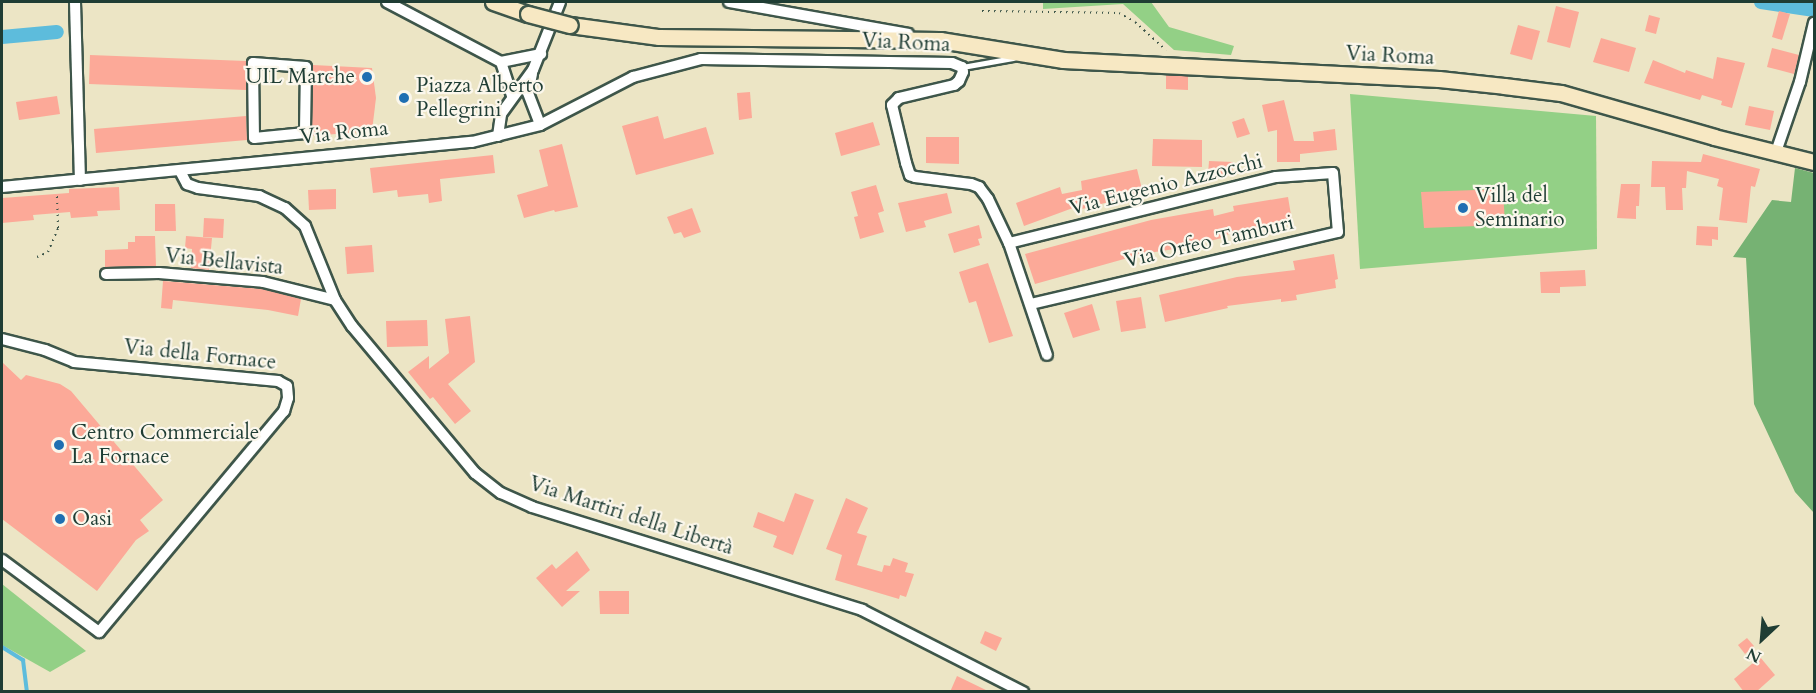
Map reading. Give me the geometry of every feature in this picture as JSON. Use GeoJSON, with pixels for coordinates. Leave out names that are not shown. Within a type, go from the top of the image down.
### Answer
{"type":"FeatureCollection","features":[{"type":"Feature","properties":{"kind":"main road"},"geometry":{"type":"LineString","coordinates":[[493,2],[570,25],[659,37],[940,40],[1063,60]]}},
{"type":"Feature","properties":{"kind":"main road","name":"Via Roma"},"geometry":{"type":"LineString","coordinates":[[1063,60],[1439,79],[1561,93],[1815,162]]}},
{"type":"Feature","properties":{"kind":"street"},"geometry":{"type":"LineString","coordinates":[[75,2],[80,180]]}},
{"type":"Feature","properties":{"kind":"street"},"geometry":{"type":"LineString","coordinates":[[387,2],[501,62],[541,54]]}},
{"type":"Feature","properties":{"kind":"street"},"geometry":{"type":"LineString","coordinates":[[498,136],[501,114],[533,70],[560,2]]}},
{"type":"Feature","properties":{"kind":"street"},"geometry":{"type":"LineString","coordinates":[[729,2],[940,40]]}},
{"type":"Feature","properties":{"kind":"street"},"geometry":{"type":"LineString","coordinates":[[1776,152],[1800,82],[1815,23]]}},
{"type":"Feature","properties":{"kind":"street","name":"Via Roma"},"geometry":{"type":"LineString","coordinates":[[2,187],[472,142],[540,125],[633,77],[701,59],[952,63],[962,67]]}},
{"type":"Feature","properties":{"kind":"street"},"geometry":{"type":"LineString","coordinates":[[501,62],[512,96]]}},
{"type":"Feature","properties":{"kind":"street"},"geometry":{"type":"LineString","coordinates":[[253,63],[306,67],[306,133],[254,138],[253,63]]}},
{"type":"Feature","properties":{"kind":"street"},"geometry":{"type":"LineString","coordinates":[[962,67],[963,76],[954,85],[894,101],[892,110],[910,175],[979,187],[1009,243],[1047,355]]}},
{"type":"Feature","properties":{"kind":"street"},"geometry":{"type":"LineString","coordinates":[[533,70],[528,93],[540,125]]}},
{"type":"Feature","properties":{"kind":"street","name":"Via Martiri della Libertà"},"geometry":{"type":"LineString","coordinates":[[180,171],[187,184],[198,188],[259,196],[285,208],[305,226],[335,300],[352,326],[475,473],[501,493],[532,507],[862,610],[1023,692]]}},
{"type":"Feature","properties":{"kind":"street","name":"Via Eugenio Azzocchi"},"geometry":{"type":"LineString","coordinates":[[1009,243],[1276,177],[1333,173]]}},
{"type":"Feature","properties":{"kind":"street","name":"Via Orfeo Tamburi"},"geometry":{"type":"LineString","coordinates":[[1030,304],[1338,232],[1333,173]]}},
{"type":"Feature","properties":{"kind":"street","name":"Via Bellavista"},"geometry":{"type":"LineString","coordinates":[[106,274],[159,273],[263,282],[335,300]]}},
{"type":"Feature","properties":{"kind":"street","name":"Via della Fornace"},"geometry":{"type":"LineString","coordinates":[[2,339],[45,350],[74,362],[272,379],[287,386],[288,398],[284,411],[99,632],[2,560]]}},
{"type":"Feature","properties":{"kind":"lane","name":"Via Roma"},"geometry":{"type":"LineString","coordinates":[[962,67],[1007,58],[1063,60]]}},
{"type":"Feature","properties":{"kind":"path"},"geometry":{"type":"LineString","coordinates":[[982,11],[1119,14],[1136,22],[1159,41],[1170,56],[1172,67]]}},
{"type":"Feature","properties":{"kind":"path"},"geometry":{"type":"LineString","coordinates":[[37,258],[48,252],[58,228],[57,182]]}},
{"type":"Feature","properties":{"kind":"green space"},"geometry":{"type":"Polygon","coordinates":[[[1043,2],[1151,2],[1169,27],[1234,46],[1231,55],[1174,50],[1123,4],[1043,9],[1043,2]]]}},
{"type":"Feature","properties":{"kind":"green space"},"geometry":{"type":"Polygon","coordinates":[[[1350,94],[1596,116],[1597,249],[1360,269],[1350,94]]]}},
{"type":"Feature","properties":{"kind":"green space"},"geometry":{"type":"Polygon","coordinates":[[[1795,168],[1814,173],[1814,513],[1795,492],[1754,404],[1746,258],[1733,257],[1772,200],[1791,202],[1795,168]]]}},
{"type":"Feature","properties":{"kind":"green space"},"geometry":{"type":"Polygon","coordinates":[[[2,584],[86,651],[50,672],[2,645],[2,584]]]}},
{"type":"Feature","properties":{"kind":"building"},"geometry":{"type":"Polygon","coordinates":[[[1556,6],[1579,12],[1570,48],[1547,42],[1556,6]]]}},
{"type":"Feature","properties":{"kind":"building"},"geometry":{"type":"Polygon","coordinates":[[[1779,11],[1790,14],[1782,40],[1772,37],[1779,11]]]}},
{"type":"Feature","properties":{"kind":"building"},"geometry":{"type":"Polygon","coordinates":[[[1649,15],[1660,18],[1656,34],[1645,31],[1649,15]]]}},
{"type":"Feature","properties":{"kind":"building"},"geometry":{"type":"Polygon","coordinates":[[[1518,25],[1540,31],[1532,60],[1510,54],[1518,25]]]}},
{"type":"Feature","properties":{"kind":"building"},"geometry":{"type":"Polygon","coordinates":[[[1601,38],[1636,48],[1629,72],[1593,62],[1601,38]]]}},
{"type":"Feature","properties":{"kind":"building"},"geometry":{"type":"Polygon","coordinates":[[[1772,48],[1799,55],[1794,74],[1767,67],[1772,48]]]}},
{"type":"Feature","properties":{"kind":"building"},"geometry":{"type":"Polygon","coordinates":[[[90,55],[246,61],[246,90],[89,84],[90,55]]]}},
{"type":"Feature","properties":{"kind":"building"},"geometry":{"type":"Polygon","coordinates":[[[1717,57],[1745,63],[1732,108],[1721,105],[1722,101],[1702,95],[1700,100],[1644,83],[1653,60],[1685,73],[1686,70],[1713,79],[1717,57]]]}},
{"type":"Feature","properties":{"kind":"building"},"geometry":{"type":"Polygon","coordinates":[[[313,65],[372,68],[376,98],[372,131],[312,136],[313,65]]]}},
{"type":"Feature","properties":{"kind":"building"},"geometry":{"type":"Polygon","coordinates":[[[1166,75],[1188,76],[1188,90],[1166,89],[1166,75]]]}},
{"type":"Feature","properties":{"kind":"building"},"geometry":{"type":"Polygon","coordinates":[[[750,92],[752,118],[739,120],[737,93],[750,92]]]}},
{"type":"Feature","properties":{"kind":"building"},"geometry":{"type":"Polygon","coordinates":[[[57,96],[60,114],[19,120],[16,102],[57,96]]]}},
{"type":"Feature","properties":{"kind":"building"},"geometry":{"type":"Polygon","coordinates":[[[1284,100],[1294,141],[1314,141],[1313,132],[1335,129],[1337,150],[1300,154],[1300,162],[1277,162],[1277,130],[1268,132],[1262,105],[1284,100]]]}},
{"type":"Feature","properties":{"kind":"building"},"geometry":{"type":"Polygon","coordinates":[[[1749,106],[1774,111],[1770,130],[1745,125],[1749,106]]]}},
{"type":"Feature","properties":{"kind":"building"},"geometry":{"type":"Polygon","coordinates":[[[246,116],[247,140],[96,153],[94,129],[246,116]]]}},
{"type":"Feature","properties":{"kind":"building"},"geometry":{"type":"Polygon","coordinates":[[[658,116],[664,139],[706,127],[714,154],[636,175],[622,126],[658,116]]]}},
{"type":"Feature","properties":{"kind":"building"},"geometry":{"type":"Polygon","coordinates":[[[1244,118],[1250,134],[1237,138],[1232,122],[1244,118]]]}},
{"type":"Feature","properties":{"kind":"building"},"geometry":{"type":"Polygon","coordinates":[[[873,122],[880,145],[841,156],[835,133],[873,122]]]}},
{"type":"Feature","properties":{"kind":"building"},"geometry":{"type":"Polygon","coordinates":[[[926,137],[959,137],[959,164],[926,163],[926,137]]]}},
{"type":"Feature","properties":{"kind":"building"},"geometry":{"type":"Polygon","coordinates":[[[1153,139],[1202,140],[1202,167],[1152,166],[1153,139]]]}},
{"type":"Feature","properties":{"kind":"building"},"geometry":{"type":"Polygon","coordinates":[[[562,144],[578,207],[555,212],[554,210],[524,218],[517,195],[548,186],[539,150],[562,144]]]}},
{"type":"Feature","properties":{"kind":"building"},"geometry":{"type":"Polygon","coordinates":[[[1703,154],[1760,169],[1755,187],[1751,186],[1747,223],[1719,220],[1723,188],[1717,186],[1719,179],[1687,171],[1686,188],[1682,188],[1683,210],[1666,210],[1665,187],[1651,187],[1652,161],[1701,162],[1703,154]]]}},
{"type":"Feature","properties":{"kind":"building"},"geometry":{"type":"Polygon","coordinates":[[[493,155],[495,173],[440,179],[442,201],[429,203],[428,194],[398,197],[397,190],[373,193],[370,168],[493,155]]]}},
{"type":"Feature","properties":{"kind":"building"},"geometry":{"type":"Polygon","coordinates":[[[1209,161],[1233,162],[1232,176],[1208,175],[1209,161]]]}},
{"type":"Feature","properties":{"kind":"building"},"geometry":{"type":"Polygon","coordinates":[[[1137,169],[1143,193],[1082,209],[1081,205],[1024,226],[1016,203],[1060,187],[1062,194],[1082,190],[1081,181],[1137,169]]]}},
{"type":"Feature","properties":{"kind":"building"},"geometry":{"type":"Polygon","coordinates":[[[1621,184],[1640,184],[1636,219],[1617,218],[1621,184]]]}},
{"type":"Feature","properties":{"kind":"building"},"geometry":{"type":"Polygon","coordinates":[[[876,185],[884,211],[878,213],[884,232],[860,239],[854,217],[858,216],[851,192],[876,185]]]}},
{"type":"Feature","properties":{"kind":"building"},"geometry":{"type":"Polygon","coordinates":[[[119,187],[120,210],[97,211],[98,216],[71,218],[70,212],[33,215],[34,220],[2,223],[2,198],[69,193],[69,189],[119,187]]]}},
{"type":"Feature","properties":{"kind":"building"},"geometry":{"type":"Polygon","coordinates":[[[336,189],[336,209],[309,210],[308,190],[336,189]]]}},
{"type":"Feature","properties":{"kind":"building","name":"Villa del Seminario"},"geometry":{"type":"Polygon","coordinates":[[[1503,189],[1505,225],[1424,228],[1421,192],[1503,189]]]}},
{"type":"Feature","properties":{"kind":"building"},"geometry":{"type":"Polygon","coordinates":[[[947,193],[952,213],[924,221],[926,227],[906,232],[898,203],[947,193]]]}},
{"type":"Feature","properties":{"kind":"building"},"geometry":{"type":"Polygon","coordinates":[[[1288,197],[1292,221],[1225,235],[1226,237],[1181,248],[1142,254],[1035,284],[1025,254],[1151,220],[1213,209],[1214,216],[1234,211],[1233,206],[1288,197]]]}},
{"type":"Feature","properties":{"kind":"building"},"geometry":{"type":"Polygon","coordinates":[[[155,204],[175,204],[176,231],[155,231],[155,204]]]}},
{"type":"Feature","properties":{"kind":"building"},"geometry":{"type":"Polygon","coordinates":[[[692,208],[701,232],[684,238],[681,232],[674,234],[667,217],[692,208]]]}},
{"type":"Feature","properties":{"kind":"building"},"geometry":{"type":"Polygon","coordinates":[[[204,218],[224,219],[223,238],[203,237],[204,218]]]}},
{"type":"Feature","properties":{"kind":"building"},"geometry":{"type":"Polygon","coordinates":[[[979,225],[982,238],[978,239],[980,245],[954,253],[948,234],[979,225]]]}},
{"type":"Feature","properties":{"kind":"building"},"geometry":{"type":"Polygon","coordinates":[[[1697,226],[1718,227],[1718,240],[1712,239],[1712,246],[1696,245],[1697,226]]]}},
{"type":"Feature","properties":{"kind":"building"},"geometry":{"type":"Polygon","coordinates":[[[135,236],[155,236],[156,266],[105,267],[105,250],[128,249],[128,242],[135,242],[135,236]]]}},
{"type":"Feature","properties":{"kind":"building"},"geometry":{"type":"Polygon","coordinates":[[[186,236],[212,238],[209,270],[191,268],[192,249],[185,248],[186,236]]]}},
{"type":"Feature","properties":{"kind":"building"},"geometry":{"type":"Polygon","coordinates":[[[372,245],[374,272],[347,274],[345,247],[372,245]]]}},
{"type":"Feature","properties":{"kind":"building"},"geometry":{"type":"Polygon","coordinates":[[[1334,254],[1338,279],[1335,280],[1336,288],[1296,295],[1297,300],[1281,302],[1281,299],[1227,306],[1228,308],[1165,322],[1159,295],[1237,277],[1295,270],[1293,261],[1334,254]]]}},
{"type":"Feature","properties":{"kind":"building"},"geometry":{"type":"Polygon","coordinates":[[[988,263],[1013,336],[989,343],[976,301],[969,303],[959,272],[988,263]]]}},
{"type":"Feature","properties":{"kind":"building"},"geometry":{"type":"Polygon","coordinates":[[[1585,270],[1586,286],[1560,287],[1560,293],[1541,293],[1540,272],[1585,270]]]}},
{"type":"Feature","properties":{"kind":"building"},"geometry":{"type":"Polygon","coordinates":[[[163,281],[262,289],[301,299],[298,316],[268,310],[173,300],[172,309],[161,308],[163,281]]]}},
{"type":"Feature","properties":{"kind":"building"},"geometry":{"type":"Polygon","coordinates":[[[1141,297],[1146,328],[1121,332],[1116,301],[1141,297]]]}},
{"type":"Feature","properties":{"kind":"building"},"geometry":{"type":"Polygon","coordinates":[[[1092,304],[1100,330],[1073,338],[1064,313],[1092,304]]]}},
{"type":"Feature","properties":{"kind":"building"},"geometry":{"type":"Polygon","coordinates":[[[470,316],[475,362],[448,384],[471,411],[455,424],[408,372],[429,356],[429,369],[449,353],[445,319],[470,316]]]}},
{"type":"Feature","properties":{"kind":"building"},"geometry":{"type":"Polygon","coordinates":[[[427,320],[428,346],[387,347],[386,321],[427,320]]]}},
{"type":"Feature","properties":{"kind":"building","name":"Centro Commerciale La Fornace"},"geometry":{"type":"Polygon","coordinates":[[[2,362],[21,380],[26,375],[60,384],[71,391],[163,500],[140,520],[149,531],[136,540],[97,591],[2,519],[2,362]]]}},
{"type":"Feature","properties":{"kind":"building"},"geometry":{"type":"Polygon","coordinates":[[[795,493],[814,500],[793,555],[773,547],[777,536],[753,527],[758,512],[784,522],[795,493]]]}},
{"type":"Feature","properties":{"kind":"building"},"geometry":{"type":"Polygon","coordinates":[[[846,498],[868,508],[857,533],[867,536],[857,565],[882,572],[884,565],[890,566],[893,558],[908,563],[905,572],[914,574],[906,597],[900,595],[899,599],[835,580],[842,555],[826,549],[846,498]]]}},
{"type":"Feature","properties":{"kind":"building"},"geometry":{"type":"Polygon","coordinates":[[[577,551],[590,570],[566,591],[580,591],[562,607],[536,578],[552,564],[556,569],[577,551]]]}},
{"type":"Feature","properties":{"kind":"building"},"geometry":{"type":"Polygon","coordinates":[[[599,591],[629,591],[629,614],[600,614],[599,591]]]}},
{"type":"Feature","properties":{"kind":"building"},"geometry":{"type":"Polygon","coordinates":[[[985,631],[1002,638],[996,651],[980,643],[985,631]]]}},
{"type":"Feature","properties":{"kind":"building"},"geometry":{"type":"Polygon","coordinates":[[[1747,638],[1754,646],[1745,654],[1738,645],[1747,638]]]}},
{"type":"Feature","properties":{"kind":"building"},"geometry":{"type":"Polygon","coordinates":[[[1760,657],[1775,675],[1756,692],[1744,692],[1734,679],[1760,657]]]}},
{"type":"Feature","properties":{"kind":"building"},"geometry":{"type":"Polygon","coordinates":[[[957,676],[990,692],[950,692],[957,676]]]}},
{"type":"Feature","properties":{"kind":"waterway"},"geometry":{"type":"LineString","coordinates":[[1761,2],[1814,10]]}},
{"type":"Feature","properties":{"kind":"waterway"},"geometry":{"type":"LineString","coordinates":[[2,37],[57,32]]}},
{"type":"Feature","properties":{"kind":"waterway"},"geometry":{"type":"LineString","coordinates":[[2,647],[23,660],[27,692]]}},
{"type":"Feature","properties":{"kind":"place","name":"UIL Marche"},"geometry":{"type":"Point","coordinates":[367,77]}},
{"type":"Feature","properties":{"kind":"place","name":"Piazza Alberto Pellegrini"},"geometry":{"type":"Point","coordinates":[404,98]}},
{"type":"Feature","properties":{"kind":"place","name":"Villa del Seminario"},"geometry":{"type":"Point","coordinates":[1463,208]}},
{"type":"Feature","properties":{"kind":"place","name":"Centro Commerciale La Fornace"},"geometry":{"type":"Point","coordinates":[59,445]}},
{"type":"Feature","properties":{"kind":"place","name":"Oasi"},"geometry":{"type":"Point","coordinates":[60,519]}}]}
